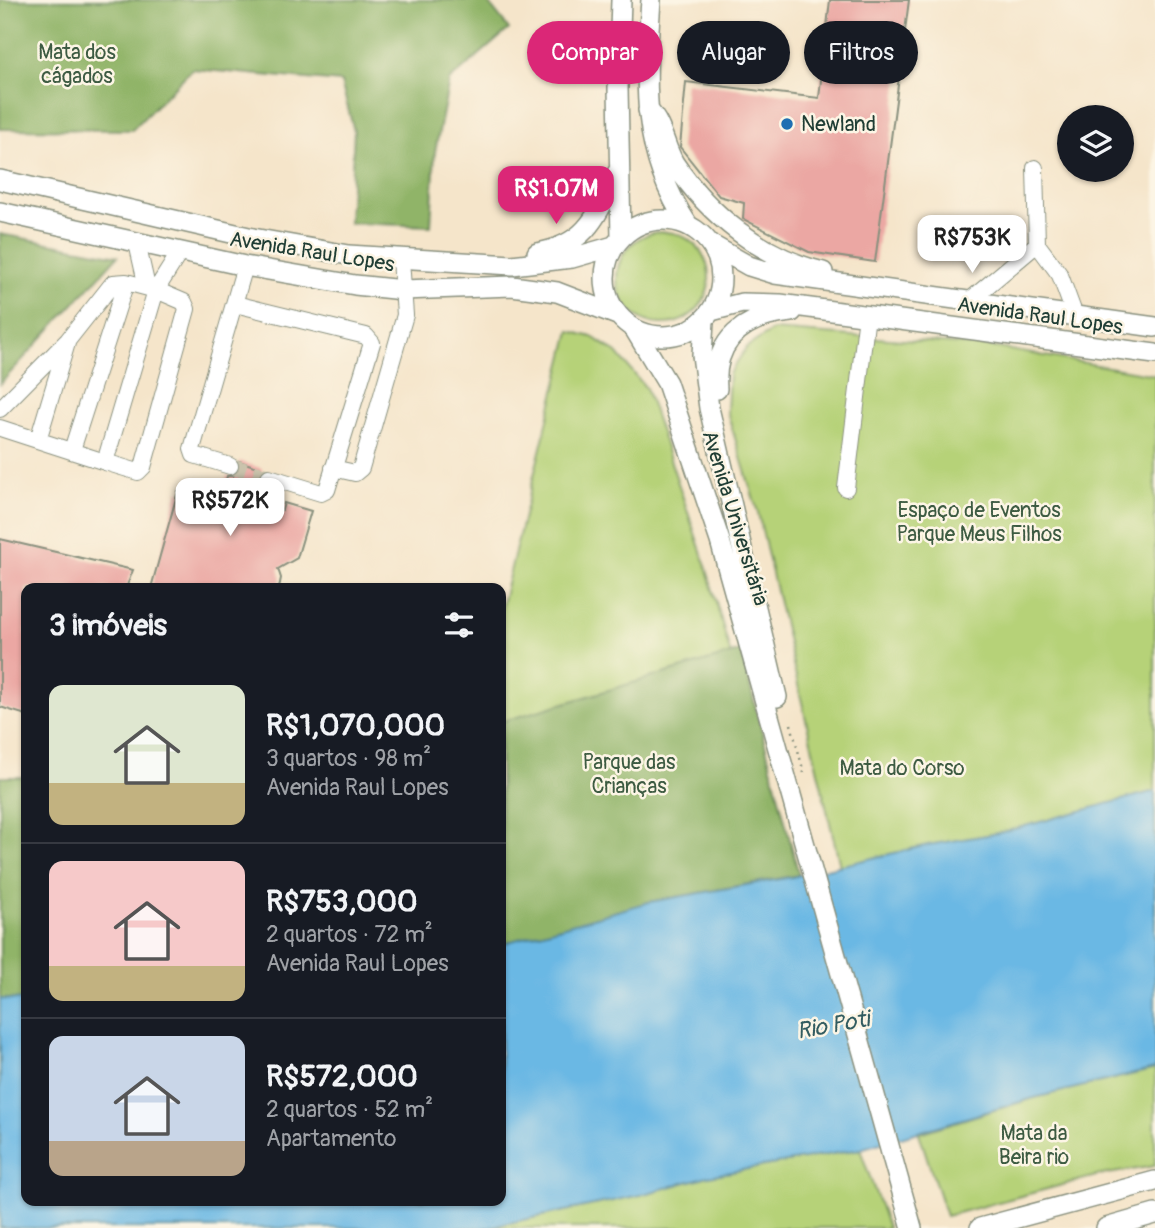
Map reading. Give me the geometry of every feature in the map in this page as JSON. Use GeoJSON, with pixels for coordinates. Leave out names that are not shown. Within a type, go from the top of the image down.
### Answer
{"type":"FeatureCollection","features":[{"type":"Feature","properties":{"kind":"main road"},"geometry":{"type":"LineString","coordinates":[[621,0],[617,241],[606,265],[604,285],[617,315],[635,330],[660,337],[676,336],[708,316],[720,288],[721,273],[712,245],[688,225],[670,197],[657,165],[648,110],[651,0]]}},
{"type":"Feature","properties":{"kind":"main road"},"geometry":{"type":"LineString","coordinates":[[648,110],[657,122],[673,160],[688,181],[714,211],[741,235],[779,256],[815,271],[884,290]]}},
{"type":"Feature","properties":{"kind":"main road"},"geometry":{"type":"LineString","coordinates":[[479,262],[543,252],[572,242],[596,218],[619,169]]}},
{"type":"Feature","properties":{"kind":"main road","name":"Avenida Raul Lopes"},"geometry":{"type":"LineString","coordinates":[[6,185],[288,245],[401,260],[546,262],[617,241]]}},
{"type":"Feature","properties":{"kind":"main road","name":"Avenida Raul Lopes"},"geometry":{"type":"LineString","coordinates":[[0,212],[245,266],[403,290],[512,286],[557,292],[617,315]]}},
{"type":"Feature","properties":{"kind":"main road"},"geometry":{"type":"LineString","coordinates":[[617,241],[636,226],[653,220],[671,220],[688,225]]}},
{"type":"Feature","properties":{"kind":"main road","name":"Avenida Raul Lopes"},"geometry":{"type":"LineString","coordinates":[[712,245],[749,266],[775,274],[1154,327]]}},
{"type":"Feature","properties":{"kind":"main road","name":"Avenida Raul Lopes"},"geometry":{"type":"LineString","coordinates":[[708,316],[742,303],[762,302],[1152,354]]}},
{"type":"Feature","properties":{"kind":"main road"},"geometry":{"type":"LineString","coordinates":[[721,456],[723,437],[715,374],[717,360],[726,344],[749,323],[766,316],[829,309]]}},
{"type":"Feature","properties":{"kind":"main road","name":"Avenida Universitária"},"geometry":{"type":"LineString","coordinates":[[708,316],[702,355],[705,382],[779,726]]}},
{"type":"Feature","properties":{"kind":"main road"},"geometry":{"type":"LineString","coordinates":[[1152,354],[1154,327]]}},
{"type":"Feature","properties":{"kind":"main road","name":"Avenida Universitária"},"geometry":{"type":"LineString","coordinates":[[635,330],[667,383],[779,726]]}},
{"type":"Feature","properties":{"kind":"main road"},"geometry":{"type":"LineString","coordinates":[[779,726],[912,1228]]}},
{"type":"Feature","properties":{"kind":"main road"},"geometry":{"type":"LineString","coordinates":[[779,726],[924,1228]]}},
{"type":"Feature","properties":{"kind":"main road"},"geometry":{"type":"LineString","coordinates":[[980,1228],[1155,1181]]}},
{"type":"Feature","properties":{"kind":"main road"},"geometry":{"type":"LineString","coordinates":[[1107,1228],[1155,1214]]}},
{"type":"Feature","properties":{"kind":"street"},"geometry":{"type":"LineString","coordinates":[[1035,168],[1037,244],[1060,275],[1075,316]]}},
{"type":"Feature","properties":{"kind":"street"},"geometry":{"type":"LineString","coordinates":[[137,243],[152,289]]}},
{"type":"Feature","properties":{"kind":"street"},"geometry":{"type":"LineString","coordinates":[[968,302],[1037,244]]}},
{"type":"Feature","properties":{"kind":"street"},"geometry":{"type":"LineString","coordinates":[[105,462],[152,289],[180,252]]}},
{"type":"Feature","properties":{"kind":"street"},"geometry":{"type":"LineString","coordinates":[[333,468],[355,473],[361,468],[405,315],[401,260]]}},
{"type":"Feature","properties":{"kind":"street"},"geometry":{"type":"LineString","coordinates":[[230,466],[194,455],[192,449],[245,266]]}},
{"type":"Feature","properties":{"kind":"street"},"geometry":{"type":"LineString","coordinates":[[72,450],[126,282]]}},
{"type":"Feature","properties":{"kind":"street"},"geometry":{"type":"LineString","coordinates":[[0,410],[68,340],[113,283],[126,282],[184,302],[187,309],[143,467],[132,472],[0,428]]}},
{"type":"Feature","properties":{"kind":"street"},"geometry":{"type":"LineString","coordinates":[[235,304],[369,339],[371,349],[327,490],[321,493],[269,477]]}},
{"type":"Feature","properties":{"kind":"street"},"geometry":{"type":"LineString","coordinates":[[846,488],[867,315]]}},
{"type":"Feature","properties":{"kind":"street"},"geometry":{"type":"LineString","coordinates":[[38,440],[68,340]]}},
{"type":"Feature","properties":{"kind":"green space","name":"Mata dos cágados"},"geometry":{"type":"Polygon","coordinates":[[[0,0],[486,0],[509,29],[449,81],[435,152],[431,226],[349,223],[354,131],[341,82],[192,69],[132,130],[0,129],[0,0]]]}},
{"type":"Feature","properties":{"kind":"green space"},"geometry":{"type":"Polygon","coordinates":[[[663,232],[681,235],[696,245],[706,260],[709,278],[706,296],[696,311],[681,321],[663,324],[645,321],[630,311],[620,296],[617,278],[620,260],[630,245],[645,235],[663,232]]]}},
{"type":"Feature","properties":{"kind":"green space"},"geometry":{"type":"Polygon","coordinates":[[[0,234],[118,256],[0,384],[0,234]]]}},
{"type":"Feature","properties":{"kind":"green space","name":"Espaço de Eventos Parque Meus Filhos"},"geometry":{"type":"Polygon","coordinates":[[[773,330],[993,347],[1155,375],[1155,791],[999,833],[928,845],[840,866],[758,513],[727,412],[729,374],[747,347],[773,330]]]}},
{"type":"Feature","properties":{"kind":"green space","name":"Parque das Crianças"},"geometry":{"type":"Polygon","coordinates":[[[570,331],[592,337],[617,353],[646,388],[707,569],[792,877],[649,902],[506,943],[506,588],[570,331]]]}},
{"type":"Feature","properties":{"kind":"green space"},"geometry":{"type":"Polygon","coordinates":[[[741,651],[799,875],[649,902],[506,943],[506,720],[741,651]]]}},
{"type":"Feature","properties":{"kind":"green space"},"geometry":{"type":"Polygon","coordinates":[[[0,777],[21,777],[21,1000],[0,999],[0,777]]]}},
{"type":"Feature","properties":{"kind":"green space","name":"Mata da Beira rio"},"geometry":{"type":"Polygon","coordinates":[[[1155,1069],[1155,1166],[1096,1176],[946,1216],[919,1133],[1034,1098],[1155,1069]]]}},
{"type":"Feature","properties":{"kind":"green space"},"geometry":{"type":"Polygon","coordinates":[[[860,1149],[888,1228],[485,1228],[640,1195],[708,1176],[860,1149]]]}},
{"type":"Feature","properties":{"kind":"water","name":"Rio Poti"},"geometry":{"type":"Polygon","coordinates":[[[1155,791],[1155,1069],[1034,1098],[860,1149],[708,1176],[640,1195],[485,1228],[0,1228],[0,999],[21,1000],[21,1206],[506,1206],[506,943],[649,902],[792,877],[928,845],[999,833],[1155,791]]]}},
{"type":"Feature","properties":{"kind":"building","name":"Newland"},"geometry":{"type":"Polygon","coordinates":[[[830,0],[909,0],[906,21],[828,21],[830,0]]]}},
{"type":"Feature","properties":{"kind":"building","name":"Newland"},"geometry":{"type":"Polygon","coordinates":[[[686,84],[819,98],[821,84],[898,84],[875,262],[809,252],[743,219],[744,203],[719,196],[680,147],[686,84]]]}},
{"type":"Feature","properties":{"kind":"building"},"geometry":{"type":"Polygon","coordinates":[[[239,461],[263,469],[259,479],[266,487],[260,504],[282,510],[284,503],[311,511],[297,558],[278,569],[280,583],[152,583],[178,491],[201,498],[203,491],[222,496],[227,476],[233,476],[240,470],[239,461]]]}},
{"type":"Feature","properties":{"kind":"building"},"geometry":{"type":"Polygon","coordinates":[[[0,539],[133,570],[128,583],[21,583],[21,713],[0,707],[0,539]]]}},
{"type":"Feature","properties":{"kind":"tunnel"},"geometry":{"type":"LineString","coordinates":[[230,466],[269,477]]}},
{"type":"Feature","properties":{"kind":"place","name":"Newland"},"geometry":{"type":"Point","coordinates":[787,124]}},
{"type":"Feature","properties":{"kind":"park label","name":"Mata do Corso"},"geometry":{"type":"Point","coordinates":[902,768]}}]}
